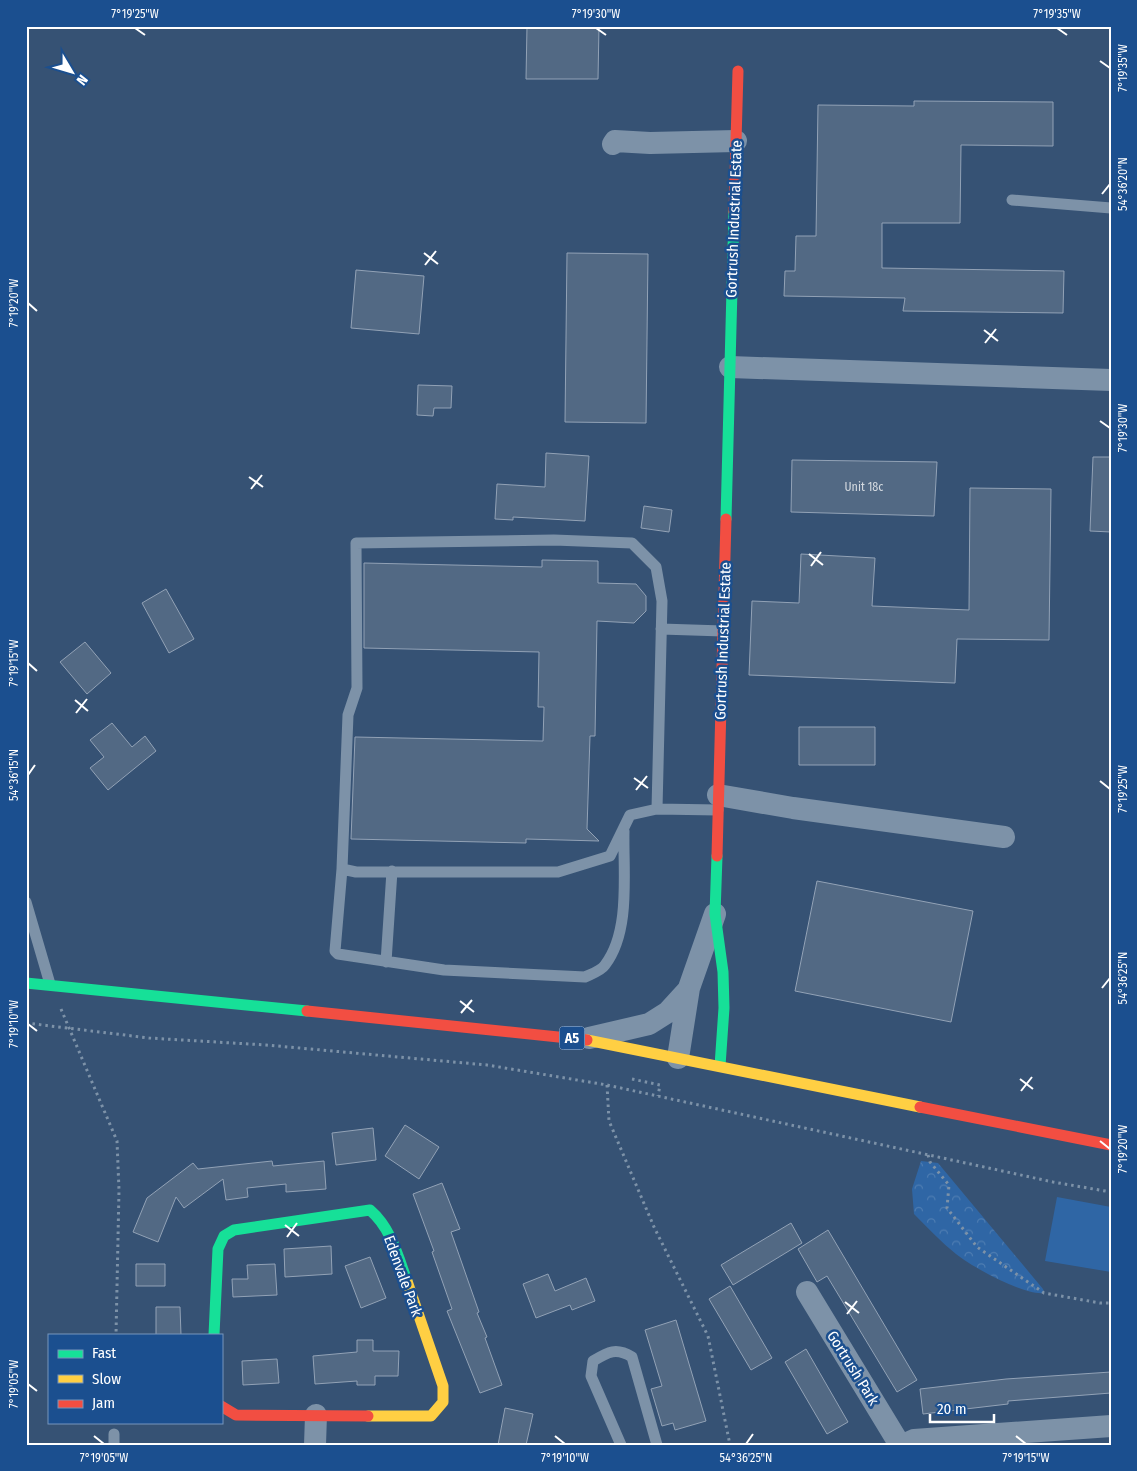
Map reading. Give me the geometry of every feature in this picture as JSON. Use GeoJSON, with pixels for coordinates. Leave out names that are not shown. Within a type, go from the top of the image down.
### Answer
{"type":"FeatureCollection","features":[{"type":"Feature","properties":{"kind":"main road","name":"Gortrush Industrial Estate"},"geometry":{"type":"LineString","coordinates":[[720,1066],[726,1026],[724,970],[715,914],[738,72]]}},
{"type":"Feature","properties":{"kind":"main road","name":"A5"},"geometry":{"type":"LineString","coordinates":[[26,983],[583,1039],[1111,1145]]}},
{"type":"Feature","properties":{"kind":"main road","name":"Edenvale Park"},"geometry":{"type":"LineString","coordinates":[[214,1334],[218,1249],[224,1236],[234,1230],[370,1210],[378,1217],[392,1239],[443,1386],[443,1402],[431,1416],[236,1415],[222,1407]]}},
{"type":"Feature","properties":{"kind":"street"},"geometry":{"type":"LineString","coordinates":[[613,144],[615,141],[650,143],[736,141]]}},
{"type":"Feature","properties":{"kind":"street"},"geometry":{"type":"LineString","coordinates":[[730,367],[1111,380]]}},
{"type":"Feature","properties":{"kind":"street"},"geometry":{"type":"LineString","coordinates":[[718,802],[793,808],[1004,837]]}},
{"type":"Feature","properties":{"kind":"street","name":"Gortrush Industrial Estate"},"geometry":{"type":"LineString","coordinates":[[678,1058],[689,988],[715,914]]}},
{"type":"Feature","properties":{"kind":"street","name":"Gortrush Industrial Estate"},"geometry":{"type":"LineString","coordinates":[[583,1039],[649,1024],[668,1012],[689,988]]}},
{"type":"Feature","properties":{"kind":"street","name":"Gortrush Park"},"geometry":{"type":"LineString","coordinates":[[806,1292],[902,1445],[914,1440],[1111,1426]]}},
{"type":"Feature","properties":{"kind":"street"},"geometry":{"type":"LineString","coordinates":[[315,1445],[316,1415]]}},
{"type":"Feature","properties":{"kind":"lane"},"geometry":{"type":"LineString","coordinates":[[1012,200],[1111,208]]}},
{"type":"Feature","properties":{"kind":"lane"},"geometry":{"type":"LineString","coordinates":[[624,828],[622,924],[615,945],[604,967],[585,977],[444,970],[346,956],[335,951],[342,869],[348,714],[357,688],[356,543],[554,540],[632,543],[656,567],[662,601],[657,809]]}},
{"type":"Feature","properties":{"kind":"lane"},"geometry":{"type":"LineString","coordinates":[[662,629],[723,631]]}},
{"type":"Feature","properties":{"kind":"lane"},"geometry":{"type":"LineString","coordinates":[[342,869],[356,872],[558,872],[610,856],[630,815],[657,809],[718,802]]}},
{"type":"Feature","properties":{"kind":"lane"},"geometry":{"type":"LineString","coordinates":[[386,962],[392,871]]}},
{"type":"Feature","properties":{"kind":"lane"},"geometry":{"type":"LineString","coordinates":[[26,902],[51,986]]}},
{"type":"Feature","properties":{"kind":"lane"},"geometry":{"type":"LineString","coordinates":[[621,1445],[591,1376],[593,1361],[612,1350],[622,1351],[632,1357],[657,1445]]}},
{"type":"Feature","properties":{"kind":"path"},"geometry":{"type":"LineString","coordinates":[[51,986],[117,1141],[120,1190],[116,1334]]}},
{"type":"Feature","properties":{"kind":"path"},"geometry":{"type":"LineString","coordinates":[[26,1023],[149,1038],[266,1045],[487,1065],[607,1085],[1053,1182],[1111,1192]]}},
{"type":"Feature","properties":{"kind":"path"},"geometry":{"type":"LineString","coordinates":[[632,1079],[660,1085],[658,1096]]}},
{"type":"Feature","properties":{"kind":"path"},"geometry":{"type":"LineString","coordinates":[[607,1085],[609,1121],[654,1227],[708,1336],[730,1445]]}},
{"type":"Feature","properties":{"kind":"path"},"geometry":{"type":"LineString","coordinates":[[928,1155],[930,1162],[948,1185],[946,1208],[977,1247],[1044,1293],[1100,1303],[1111,1303]]}},
{"type":"Feature","properties":{"kind":"green space"},"geometry":{"type":"Polygon","coordinates":[[[921,1161],[938,1163],[1043,1289],[1044,1293],[1024,1290],[999,1280],[964,1260],[914,1214],[912,1189],[921,1161]]]}},
{"type":"Feature","properties":{"kind":"green space"},"geometry":{"type":"Polygon","coordinates":[[[1057,1197],[1111,1207],[1111,1272],[1045,1261],[1057,1197]]]}},
{"type":"Feature","properties":{"kind":"building"},"geometry":{"type":"Polygon","coordinates":[[[527,26],[599,26],[598,79],[526,79],[527,26]]]}},
{"type":"Feature","properties":{"kind":"building"},"geometry":{"type":"Polygon","coordinates":[[[914,101],[1053,102],[1053,146],[961,145],[960,223],[882,223],[882,268],[1064,271],[1063,313],[903,311],[905,298],[784,296],[785,271],[795,271],[796,236],[816,236],[818,105],[914,106],[914,101]]]}},
{"type":"Feature","properties":{"kind":"building"},"geometry":{"type":"Polygon","coordinates":[[[567,253],[648,254],[646,423],[565,422],[567,253]]]}},
{"type":"Feature","properties":{"kind":"building"},"geometry":{"type":"Polygon","coordinates":[[[356,270],[424,276],[419,334],[351,328],[356,270]]]}},
{"type":"Feature","properties":{"kind":"building"},"geometry":{"type":"Polygon","coordinates":[[[418,385],[452,386],[451,408],[434,408],[433,416],[417,415],[418,385]]]}},
{"type":"Feature","properties":{"kind":"building"},"geometry":{"type":"Polygon","coordinates":[[[546,453],[589,456],[585,521],[513,517],[513,520],[495,519],[497,484],[545,487],[546,453]]]}},
{"type":"Feature","properties":{"kind":"building"},"geometry":{"type":"Polygon","coordinates":[[[1093,457],[1111,457],[1111,532],[1090,531],[1093,457]]]}},
{"type":"Feature","properties":{"kind":"building"},"geometry":{"type":"Polygon","coordinates":[[[792,460],[937,462],[934,516],[791,512],[792,460]]]}},
{"type":"Feature","properties":{"kind":"building"},"geometry":{"type":"Polygon","coordinates":[[[970,488],[1051,489],[1049,640],[957,639],[955,683],[749,675],[752,601],[799,603],[801,554],[875,558],[872,606],[969,610],[970,488]]]}},
{"type":"Feature","properties":{"kind":"building"},"geometry":{"type":"Polygon","coordinates":[[[644,506],[672,510],[669,532],[641,528],[644,506]]]}},
{"type":"Feature","properties":{"kind":"building"},"geometry":{"type":"Polygon","coordinates":[[[542,560],[598,561],[598,583],[636,584],[646,596],[646,611],[634,623],[597,621],[595,736],[590,736],[587,829],[599,841],[526,839],[526,843],[351,839],[355,737],[543,741],[544,707],[538,707],[539,652],[364,648],[364,563],[542,567],[542,560]]]}},
{"type":"Feature","properties":{"kind":"building"},"geometry":{"type":"Polygon","coordinates":[[[166,589],[194,639],[169,653],[142,603],[166,589]]]}},
{"type":"Feature","properties":{"kind":"building"},"geometry":{"type":"Polygon","coordinates":[[[85,642],[111,673],[87,694],[60,662],[85,642]]]}},
{"type":"Feature","properties":{"kind":"building"},"geometry":{"type":"Polygon","coordinates":[[[112,723],[132,747],[145,736],[156,751],[108,790],[90,768],[104,757],[90,740],[112,723]]]}},
{"type":"Feature","properties":{"kind":"building"},"geometry":{"type":"Polygon","coordinates":[[[799,727],[875,727],[875,765],[799,765],[799,727]]]}},
{"type":"Feature","properties":{"kind":"building"},"geometry":{"type":"Polygon","coordinates":[[[817,881],[973,911],[951,1022],[795,991],[817,881]]]}},
{"type":"Feature","properties":{"kind":"building"},"geometry":{"type":"Polygon","coordinates":[[[405,1125],[439,1147],[419,1179],[385,1156],[405,1125]]]}},
{"type":"Feature","properties":{"kind":"building"},"geometry":{"type":"Polygon","coordinates":[[[373,1128],[376,1160],[336,1165],[332,1133],[373,1128]]]}},
{"type":"Feature","properties":{"kind":"building"},"geometry":{"type":"Polygon","coordinates":[[[272,1161],[273,1166],[324,1161],[326,1189],[286,1192],[286,1184],[247,1188],[248,1197],[226,1200],[223,1179],[184,1208],[176,1197],[158,1242],[133,1232],[147,1198],[193,1163],[198,1169],[272,1161]]]}},
{"type":"Feature","properties":{"kind":"building"},"geometry":{"type":"Polygon","coordinates":[[[442,1183],[460,1229],[451,1232],[502,1385],[480,1393],[447,1311],[452,1309],[432,1252],[434,1251],[413,1194],[442,1183]]]}},
{"type":"Feature","properties":{"kind":"building"},"geometry":{"type":"Polygon","coordinates":[[[791,1223],[802,1243],[733,1285],[721,1265],[791,1223]]]}},
{"type":"Feature","properties":{"kind":"building"},"geometry":{"type":"Polygon","coordinates":[[[828,1230],[917,1380],[897,1392],[827,1276],[817,1282],[798,1249],[828,1230]]]}},
{"type":"Feature","properties":{"kind":"building"},"geometry":{"type":"Polygon","coordinates":[[[331,1246],[332,1274],[285,1277],[284,1249],[331,1246]]]}},
{"type":"Feature","properties":{"kind":"building"},"geometry":{"type":"Polygon","coordinates":[[[370,1257],[386,1298],[361,1308],[345,1266],[370,1257]]]}},
{"type":"Feature","properties":{"kind":"building"},"geometry":{"type":"Polygon","coordinates":[[[136,1264],[165,1264],[165,1286],[136,1286],[136,1264]]]}},
{"type":"Feature","properties":{"kind":"building"},"geometry":{"type":"Polygon","coordinates":[[[275,1264],[277,1295],[233,1297],[232,1279],[248,1279],[247,1265],[275,1264]]]}},
{"type":"Feature","properties":{"kind":"building"},"geometry":{"type":"Polygon","coordinates":[[[548,1274],[555,1291],[586,1278],[595,1301],[572,1310],[570,1305],[536,1318],[523,1284],[548,1274]]]}},
{"type":"Feature","properties":{"kind":"building"},"geometry":{"type":"Polygon","coordinates":[[[730,1286],[772,1358],[751,1370],[709,1299],[730,1286]]]}},
{"type":"Feature","properties":{"kind":"building"},"geometry":{"type":"Polygon","coordinates":[[[156,1307],[180,1307],[181,1334],[156,1334],[156,1307]]]}},
{"type":"Feature","properties":{"kind":"building"},"geometry":{"type":"Polygon","coordinates":[[[676,1320],[706,1421],[675,1430],[673,1423],[662,1426],[651,1389],[662,1386],[645,1330],[676,1320]]]}},
{"type":"Feature","properties":{"kind":"building"},"geometry":{"type":"Polygon","coordinates":[[[357,1340],[373,1340],[373,1351],[399,1351],[398,1376],[375,1376],[375,1385],[357,1385],[357,1381],[315,1384],[313,1356],[357,1352],[357,1340]]]}},
{"type":"Feature","properties":{"kind":"building"},"geometry":{"type":"Polygon","coordinates":[[[806,1349],[848,1422],[827,1434],[785,1362],[806,1349]]]}},
{"type":"Feature","properties":{"kind":"building"},"geometry":{"type":"Polygon","coordinates":[[[277,1359],[279,1383],[243,1385],[242,1361],[277,1359]]]}},
{"type":"Feature","properties":{"kind":"building"},"geometry":{"type":"Polygon","coordinates":[[[1111,1372],[1111,1393],[1008,1401],[1008,1404],[923,1414],[920,1389],[1006,1379],[1111,1372]]]}},
{"type":"Feature","properties":{"kind":"building"},"geometry":{"type":"Polygon","coordinates":[[[505,1408],[533,1414],[526,1445],[498,1445],[505,1408]]]}},
{"type":"Feature","properties":{"kind":"traffic: fast"},"geometry":{"type":"LineString","coordinates":[[726,519],[734,212]]}},
{"type":"Feature","properties":{"kind":"traffic: fast"},"geometry":{"type":"LineString","coordinates":[[717,856],[715,914],[723,972],[724,1008],[720,1066]]}},
{"type":"Feature","properties":{"kind":"traffic: fast"},"geometry":{"type":"LineString","coordinates":[[26,983],[307,1011]]}},
{"type":"Feature","properties":{"kind":"traffic: fast"},"geometry":{"type":"LineString","coordinates":[[214,1334],[218,1249],[224,1236],[234,1230],[370,1210],[389,1234],[407,1281]]}},
{"type":"Feature","properties":{"kind":"traffic: slow"},"geometry":{"type":"LineString","coordinates":[[587,1040],[920,1107]]}},
{"type":"Feature","properties":{"kind":"traffic: slow"},"geometry":{"type":"LineString","coordinates":[[368,1416],[431,1416],[443,1402],[443,1386],[407,1281]]}},
{"type":"Feature","properties":{"kind":"traffic: jam"},"geometry":{"type":"LineString","coordinates":[[734,212],[738,71]]}},
{"type":"Feature","properties":{"kind":"traffic: jam"},"geometry":{"type":"LineString","coordinates":[[717,856],[726,519]]}},
{"type":"Feature","properties":{"kind":"traffic: jam"},"geometry":{"type":"LineString","coordinates":[[307,1011],[587,1040]]}},
{"type":"Feature","properties":{"kind":"traffic: jam"},"geometry":{"type":"LineString","coordinates":[[920,1107],[1111,1145]]}},
{"type":"Feature","properties":{"kind":"traffic: jam"},"geometry":{"type":"LineString","coordinates":[[222,1407],[236,1415],[368,1416]]}}]}
